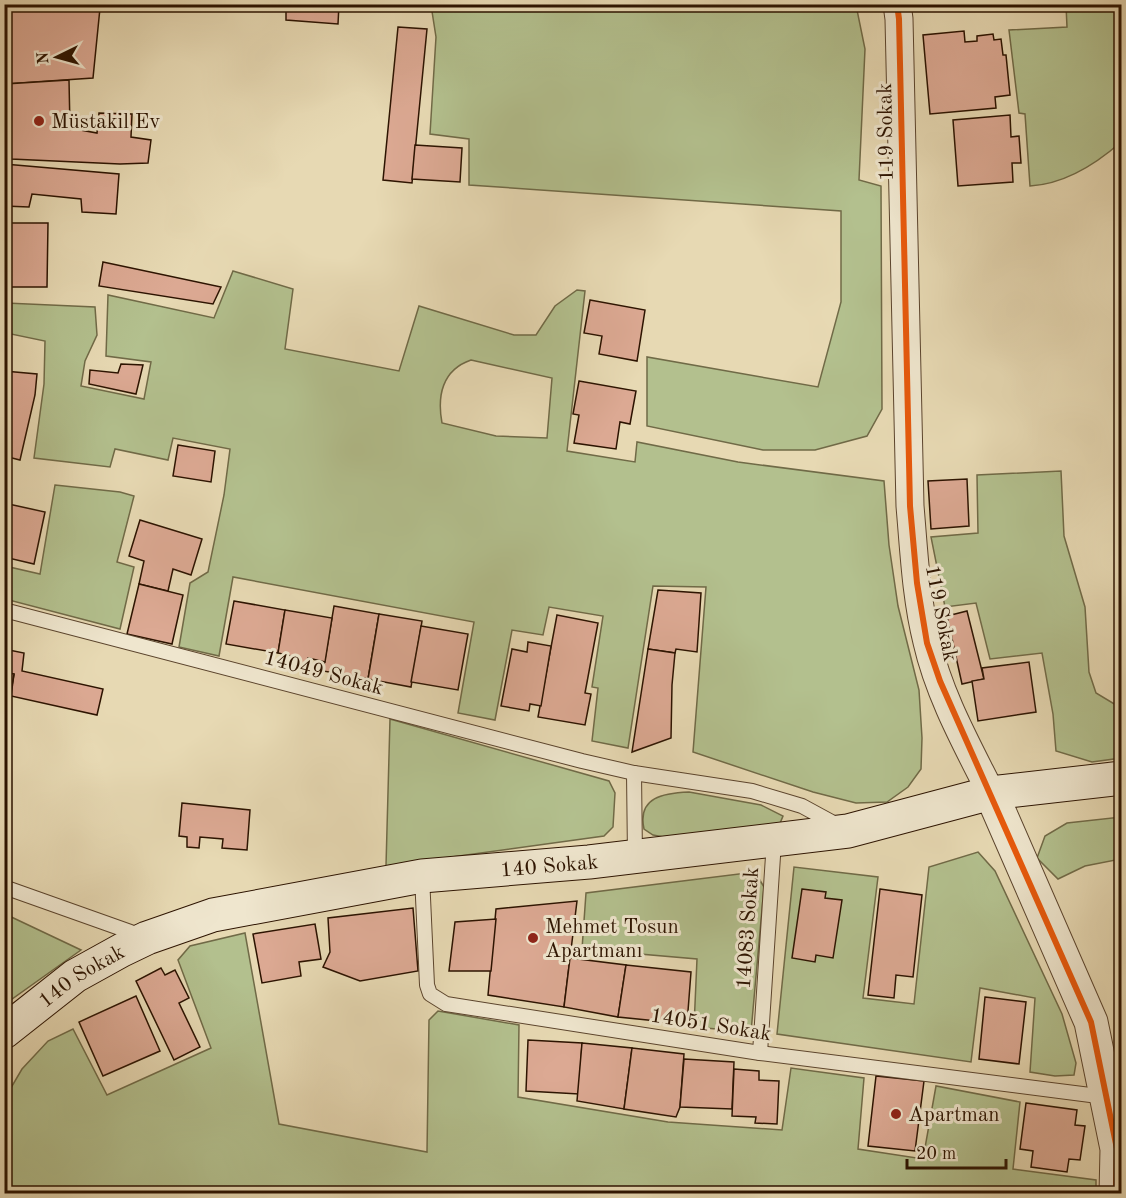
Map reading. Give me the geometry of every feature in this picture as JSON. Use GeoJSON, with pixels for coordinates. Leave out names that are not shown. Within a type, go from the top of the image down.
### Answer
{"type":"FeatureCollection","features":[{"type":"Feature","properties":{"kind":"main road","name":"140 Sokak"},"geometry":{"type":"LineString","coordinates":[[4,1032],[75,976],[147,938],[213,915],[422,876],[635,857],[848,831],[991,793],[1122,778]]}},
{"type":"Feature","properties":{"kind":"main road","name":"119 Sokak"},"geometry":{"type":"LineString","coordinates":[[991,793],[1091,1022],[1117,1149],[1116,1194]]}},
{"type":"Feature","properties":{"kind":"street","name":"119 Sokak"},"geometry":{"type":"LineString","coordinates":[[897,4],[910,506],[916,583],[927,643],[939,681],[991,793]]}},
{"type":"Feature","properties":{"kind":"lane","name":"14049 Sokak"},"geometry":{"type":"LineString","coordinates":[[4,610],[582,761],[634,772],[752,790],[802,806],[848,831]]}},
{"type":"Feature","properties":{"kind":"lane"},"geometry":{"type":"LineString","coordinates":[[634,772],[635,857]]}},
{"type":"Feature","properties":{"kind":"lane","name":"14083 Sokak"},"geometry":{"type":"LineString","coordinates":[[760,1053],[774,841]]}},
{"type":"Feature","properties":{"kind":"lane","name":"14051 Sokak"},"geometry":{"type":"LineString","coordinates":[[422,876],[427,985],[430,994],[446,1004],[760,1053],[1106,1097]]}},
{"type":"Feature","properties":{"kind":"lane"},"geometry":{"type":"LineString","coordinates":[[4,887],[147,938]]}},
{"type":"Feature","properties":{"kind":"green space"},"geometry":{"type":"Polygon","coordinates":[[[431,5],[856,5],[865,49],[859,180],[881,186],[882,409],[867,436],[815,450],[763,450],[647,426],[647,357],[818,387],[841,302],[841,211],[469,185],[469,139],[430,134],[436,37],[431,5]]]}},
{"type":"Feature","properties":{"kind":"green space"},"geometry":{"type":"Polygon","coordinates":[[[1066,5],[1121,5],[1121,142],[1079,172],[1055,181],[1030,186],[1025,114],[1019,113],[1009,30],[1067,27],[1066,5]]]}},
{"type":"Feature","properties":{"kind":"green space"},"geometry":{"type":"Polygon","coordinates":[[[233,271],[293,289],[285,349],[399,371],[419,306],[514,335],[536,335],[555,306],[577,290],[585,291],[567,451],[635,462],[637,442],[738,462],[884,481],[889,545],[898,606],[919,690],[921,769],[908,787],[887,802],[856,803],[813,792],[693,752],[706,587],[653,586],[628,748],[592,741],[598,688],[592,687],[603,616],[549,607],[543,635],[512,630],[495,720],[458,713],[474,622],[233,577],[219,656],[179,647],[190,583],[208,572],[224,495],[230,449],[173,438],[168,460],[115,449],[110,467],[34,458],[44,384],[45,341],[6,333],[6,303],[95,307],[97,335],[85,361],[81,386],[144,399],[151,362],[106,356],[108,295],[214,318],[233,271]],[[471,360],[461,364],[448,377],[441,394],[442,423],[496,436],[547,438],[552,378],[471,360]]]}},
{"type":"Feature","properties":{"kind":"green space"},"geometry":{"type":"Polygon","coordinates":[[[1061,471],[1064,536],[1085,607],[1089,672],[1096,693],[1121,708],[1121,758],[1092,762],[1056,751],[1053,714],[1042,653],[990,659],[976,603],[945,607],[931,537],[978,533],[977,475],[1061,471]]]}},
{"type":"Feature","properties":{"kind":"green space"},"geometry":{"type":"Polygon","coordinates":[[[55,485],[120,492],[134,496],[117,562],[134,567],[120,629],[5,599],[5,566],[40,574],[55,485]]]}},
{"type":"Feature","properties":{"kind":"green space"},"geometry":{"type":"Polygon","coordinates":[[[390,719],[609,781],[615,793],[613,827],[604,836],[386,866],[390,719]]]}},
{"type":"Feature","properties":{"kind":"green space"},"geometry":{"type":"Polygon","coordinates":[[[689,792],[761,805],[783,816],[778,828],[669,838],[653,835],[644,829],[643,818],[649,803],[662,796],[689,792]]]}},
{"type":"Feature","properties":{"kind":"green space"},"geometry":{"type":"Polygon","coordinates":[[[1121,817],[1121,859],[1085,866],[1058,879],[1037,858],[1045,836],[1067,823],[1121,817]]]}},
{"type":"Feature","properties":{"kind":"green space"},"geometry":{"type":"Polygon","coordinates":[[[978,852],[995,871],[1062,1014],[1076,1063],[1074,1075],[1055,1076],[1030,1072],[1035,998],[980,988],[971,1062],[777,1034],[794,867],[878,877],[863,998],[914,1004],[929,867],[978,852]]]}},
{"type":"Feature","properties":{"kind":"green space"},"geometry":{"type":"Polygon","coordinates":[[[755,872],[764,887],[751,1032],[694,1027],[697,959],[582,949],[586,893],[755,872]]]}},
{"type":"Feature","properties":{"kind":"green space"},"geometry":{"type":"Polygon","coordinates":[[[5,914],[81,950],[5,1004],[5,914]]]}},
{"type":"Feature","properties":{"kind":"green space"},"geometry":{"type":"Polygon","coordinates":[[[245,933],[279,1124],[427,1152],[429,1020],[438,1011],[519,1025],[518,1097],[668,1122],[782,1130],[791,1068],[864,1078],[858,1149],[923,1159],[936,1086],[1020,1102],[1013,1169],[1096,1180],[1096,1193],[189,1194],[167,1191],[166,1194],[21,1194],[5,1190],[4,1139],[7,1124],[5,1122],[5,1098],[22,1069],[48,1041],[73,1029],[107,1095],[211,1048],[178,960],[190,946],[245,933]]]}},
{"type":"Feature","properties":{"kind":"building"},"geometry":{"type":"Polygon","coordinates":[[[6,4],[37,4],[36,9],[6,7],[6,4]]]}},
{"type":"Feature","properties":{"kind":"building"},"geometry":{"type":"Polygon","coordinates":[[[286,4],[339,4],[338,24],[286,20],[286,4]]]}},
{"type":"Feature","properties":{"kind":"building","name":"Müstakil Ev"},"geometry":{"type":"Polygon","coordinates":[[[6,7],[100,8],[93,78],[5,84],[6,7]]]}},
{"type":"Feature","properties":{"kind":"building"},"geometry":{"type":"Polygon","coordinates":[[[398,27],[427,29],[412,183],[383,180],[398,27]]]}},
{"type":"Feature","properties":{"kind":"building"},"geometry":{"type":"Polygon","coordinates":[[[964,31],[965,42],[977,41],[977,36],[993,34],[994,40],[1001,39],[1003,55],[1006,55],[1010,95],[995,97],[996,108],[930,114],[923,35],[964,31]]]}},
{"type":"Feature","properties":{"kind":"building","name":"Müstakil Ev"},"geometry":{"type":"Polygon","coordinates":[[[69,80],[70,128],[97,133],[99,113],[132,114],[131,137],[151,140],[148,163],[120,164],[11,159],[5,84],[69,80]]]}},
{"type":"Feature","properties":{"kind":"building"},"geometry":{"type":"Polygon","coordinates":[[[1010,115],[1011,137],[1019,136],[1021,163],[1012,163],[1013,182],[958,186],[953,120],[1010,115]]]}},
{"type":"Feature","properties":{"kind":"building"},"geometry":{"type":"Polygon","coordinates":[[[415,145],[462,148],[460,182],[412,179],[415,145]]]}},
{"type":"Feature","properties":{"kind":"building","name":"Müstakil Ev"},"geometry":{"type":"Polygon","coordinates":[[[4,164],[119,174],[116,214],[82,212],[81,199],[32,194],[29,207],[4,206],[4,164]]]}},
{"type":"Feature","properties":{"kind":"building"},"geometry":{"type":"Polygon","coordinates":[[[4,223],[48,223],[47,287],[4,287],[4,223]]]}},
{"type":"Feature","properties":{"kind":"building"},"geometry":{"type":"Polygon","coordinates":[[[103,262],[221,287],[213,304],[99,286],[103,262]]]}},
{"type":"Feature","properties":{"kind":"building"},"geometry":{"type":"Polygon","coordinates":[[[590,300],[645,310],[637,361],[599,354],[602,336],[584,333],[590,300]]]}},
{"type":"Feature","properties":{"kind":"building"},"geometry":{"type":"Polygon","coordinates":[[[121,364],[143,365],[136,394],[89,384],[90,370],[118,373],[121,364]]]}},
{"type":"Feature","properties":{"kind":"building"},"geometry":{"type":"Polygon","coordinates":[[[4,371],[37,374],[35,395],[20,460],[4,456],[4,371]]]}},
{"type":"Feature","properties":{"kind":"building"},"geometry":{"type":"Polygon","coordinates":[[[579,381],[636,391],[630,424],[620,422],[616,449],[574,443],[579,415],[573,414],[579,381]]]}},
{"type":"Feature","properties":{"kind":"building"},"geometry":{"type":"Polygon","coordinates":[[[178,445],[215,451],[211,482],[173,476],[178,445]]]}},
{"type":"Feature","properties":{"kind":"building"},"geometry":{"type":"Polygon","coordinates":[[[967,479],[969,526],[931,529],[928,481],[967,479]]]}},
{"type":"Feature","properties":{"kind":"building"},"geometry":{"type":"Polygon","coordinates":[[[4,503],[45,512],[34,564],[4,557],[4,503]]]}},
{"type":"Feature","properties":{"kind":"building"},"geometry":{"type":"Polygon","coordinates":[[[140,520],[202,539],[191,575],[173,569],[168,591],[139,584],[144,561],[129,556],[140,520]]]}},
{"type":"Feature","properties":{"kind":"building"},"geometry":{"type":"Polygon","coordinates":[[[139,584],[183,595],[172,644],[127,634],[139,584]]]}},
{"type":"Feature","properties":{"kind":"building"},"geometry":{"type":"Polygon","coordinates":[[[658,590],[701,593],[697,652],[676,649],[675,653],[648,649],[658,590]]]}},
{"type":"Feature","properties":{"kind":"building"},"geometry":{"type":"Polygon","coordinates":[[[234,601],[285,610],[278,653],[226,644],[234,601]]]}},
{"type":"Feature","properties":{"kind":"building"},"geometry":{"type":"Polygon","coordinates":[[[334,606],[379,614],[368,679],[323,671],[334,606]]]}},
{"type":"Feature","properties":{"kind":"building"},"geometry":{"type":"Polygon","coordinates":[[[285,610],[332,618],[325,662],[308,658],[306,668],[290,665],[292,656],[278,653],[285,610]]]}},
{"type":"Feature","properties":{"kind":"building"},"geometry":{"type":"Polygon","coordinates":[[[967,611],[984,679],[962,684],[947,616],[967,611]]]}},
{"type":"Feature","properties":{"kind":"building"},"geometry":{"type":"Polygon","coordinates":[[[379,614],[422,621],[411,687],[368,679],[379,614]]]}},
{"type":"Feature","properties":{"kind":"building"},"geometry":{"type":"Polygon","coordinates":[[[557,615],[598,623],[585,693],[591,694],[585,725],[538,717],[557,615]]]}},
{"type":"Feature","properties":{"kind":"building"},"geometry":{"type":"Polygon","coordinates":[[[421,626],[468,634],[458,690],[411,682],[421,626]]]}},
{"type":"Feature","properties":{"kind":"building"},"geometry":{"type":"Polygon","coordinates":[[[528,642],[551,646],[541,706],[530,704],[529,711],[501,706],[512,649],[527,652],[528,642]]]}},
{"type":"Feature","properties":{"kind":"building"},"geometry":{"type":"Polygon","coordinates":[[[4,649],[24,653],[22,671],[103,689],[97,715],[11,696],[14,674],[4,672],[4,649]]]}},
{"type":"Feature","properties":{"kind":"building"},"geometry":{"type":"Polygon","coordinates":[[[648,649],[675,653],[671,738],[632,752],[648,649]]]}},
{"type":"Feature","properties":{"kind":"building"},"geometry":{"type":"Polygon","coordinates":[[[1029,662],[1036,712],[978,721],[972,681],[984,679],[982,668],[1029,662]]]}},
{"type":"Feature","properties":{"kind":"building"},"geometry":{"type":"Polygon","coordinates":[[[4,672],[14,674],[5,726],[4,726],[4,672]]]}},
{"type":"Feature","properties":{"kind":"building"},"geometry":{"type":"Polygon","coordinates":[[[182,803],[250,810],[247,850],[222,848],[223,839],[200,837],[199,848],[187,847],[187,837],[179,836],[182,803]]]}},
{"type":"Feature","properties":{"kind":"building"},"geometry":{"type":"Polygon","coordinates":[[[802,889],[826,892],[825,898],[842,900],[833,958],[816,955],[815,962],[792,958],[802,889]]]}},
{"type":"Feature","properties":{"kind":"building"},"geometry":{"type":"Polygon","coordinates":[[[880,889],[922,895],[913,977],[896,975],[894,998],[868,995],[880,889]]]}},
{"type":"Feature","properties":{"kind":"building","name":"Mehmet Tosun Apartmanı"},"geometry":{"type":"Polygon","coordinates":[[[577,901],[564,1007],[488,995],[496,909],[577,901]]]}},
{"type":"Feature","properties":{"kind":"building"},"geometry":{"type":"Polygon","coordinates":[[[413,908],[418,971],[360,981],[323,967],[330,952],[328,918],[413,908]]]}},
{"type":"Feature","properties":{"kind":"building"},"geometry":{"type":"Polygon","coordinates":[[[496,919],[491,971],[449,971],[455,922],[496,919]]]}},
{"type":"Feature","properties":{"kind":"building"},"geometry":{"type":"Polygon","coordinates":[[[315,924],[321,959],[299,962],[301,976],[262,983],[253,934],[315,924]]]}},
{"type":"Feature","properties":{"kind":"building"},"geometry":{"type":"Polygon","coordinates":[[[570,958],[626,965],[618,1017],[564,1007],[570,958]]]}},
{"type":"Feature","properties":{"kind":"building"},"geometry":{"type":"Polygon","coordinates":[[[626,965],[691,972],[687,1024],[618,1017],[626,965]]]}},
{"type":"Feature","properties":{"kind":"building"},"geometry":{"type":"Polygon","coordinates":[[[161,968],[165,975],[175,970],[189,998],[179,1003],[200,1047],[174,1060],[136,981],[161,968]]]}},
{"type":"Feature","properties":{"kind":"building"},"geometry":{"type":"Polygon","coordinates":[[[136,996],[160,1051],[103,1076],[79,1022],[136,996]]]}},
{"type":"Feature","properties":{"kind":"building","name":"Apartman"},"geometry":{"type":"Polygon","coordinates":[[[985,997],[1026,1002],[1019,1064],[979,1059],[985,997]]]}},
{"type":"Feature","properties":{"kind":"building"},"geometry":{"type":"Polygon","coordinates":[[[528,1040],[582,1043],[579,1094],[526,1091],[528,1040]]]}},
{"type":"Feature","properties":{"kind":"building"},"geometry":{"type":"Polygon","coordinates":[[[582,1043],[632,1048],[624,1109],[577,1101],[582,1043]]]}},
{"type":"Feature","properties":{"kind":"building"},"geometry":{"type":"Polygon","coordinates":[[[632,1048],[684,1054],[680,1107],[676,1117],[624,1109],[632,1048]]]}},
{"type":"Feature","properties":{"kind":"building"},"geometry":{"type":"Polygon","coordinates":[[[684,1059],[734,1062],[732,1109],[680,1107],[684,1059]]]}},
{"type":"Feature","properties":{"kind":"building"},"geometry":{"type":"Polygon","coordinates":[[[734,1069],[759,1071],[759,1080],[779,1081],[777,1124],[755,1123],[756,1117],[732,1116],[734,1069]]]}},
{"type":"Feature","properties":{"kind":"building","name":"Apartman"},"geometry":{"type":"Polygon","coordinates":[[[876,1076],[924,1081],[915,1151],[868,1146],[876,1076]]]}},
{"type":"Feature","properties":{"kind":"building","name":"Apartman"},"geometry":{"type":"Polygon","coordinates":[[[1026,1103],[1077,1110],[1075,1125],[1085,1126],[1080,1160],[1069,1159],[1067,1172],[1031,1167],[1033,1151],[1020,1149],[1026,1103]]]}},
{"type":"Feature","properties":{"kind":"cycle path"},"geometry":{"type":"LineString","coordinates":[[897,4],[910,506],[917,583],[927,643],[940,681],[1091,1022],[1117,1149],[1116,1194]]}},
{"type":"Feature","properties":{"kind":"place","name":"Müstakil Ev"},"geometry":{"type":"Point","coordinates":[39,121]}},
{"type":"Feature","properties":{"kind":"place","name":"Mehmet Tosun Apartmanı"},"geometry":{"type":"Point","coordinates":[533,938]}},
{"type":"Feature","properties":{"kind":"place","name":"Apartman"},"geometry":{"type":"Point","coordinates":[896,1114]}}]}
